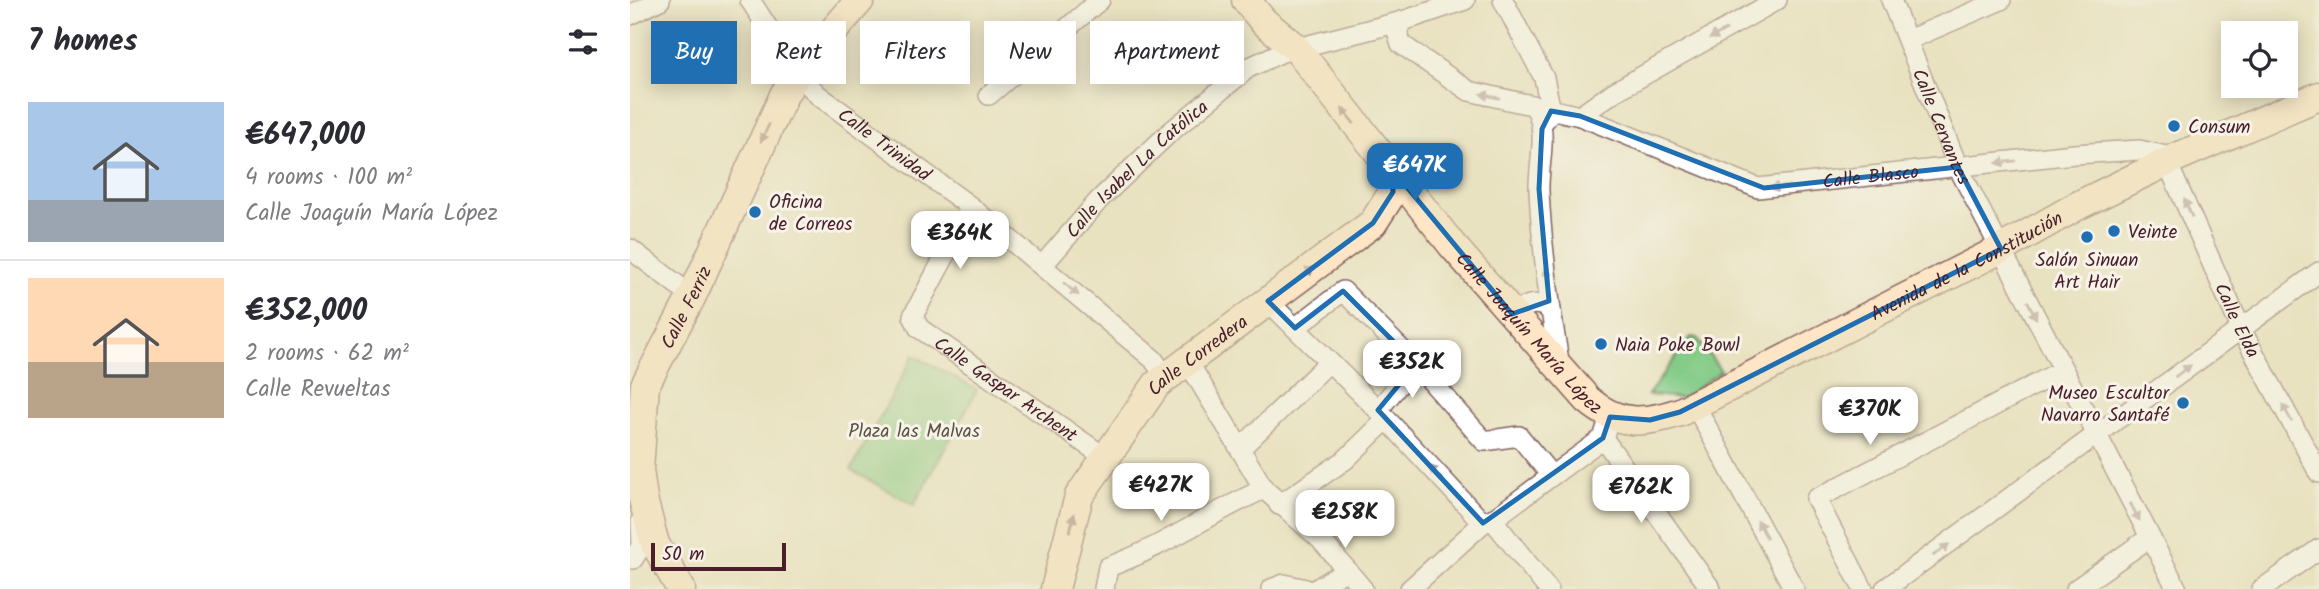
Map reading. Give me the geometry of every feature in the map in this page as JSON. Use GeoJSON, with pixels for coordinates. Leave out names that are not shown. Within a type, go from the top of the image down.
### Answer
{"type":"FeatureCollection","features":[{"type":"Feature","properties":{"kind":"street"},"geometry":{"type":"LineString","coordinates":[[630,15],[660,0]]}},
{"type":"Feature","properties":{"kind":"street","name":"Calle Trinidad"},"geometry":{"type":"LineString","coordinates":[[750,0],[764,21]]}},
{"type":"Feature","properties":{"kind":"street","name":"Calle Ferriz"},"geometry":{"type":"LineString","coordinates":[[842,21],[860,0]]}},
{"type":"Feature","properties":{"kind":"street"},"geometry":{"type":"LineString","coordinates":[[989,95],[1101,0]]}},
{"type":"Feature","properties":{"kind":"street","name":"Calle Joaquín María López"},"geometry":{"type":"LineString","coordinates":[[1246,0],[1263,21],[1311,51],[1400,178],[1452,245],[1588,400],[1606,427]]}},
{"type":"Feature","properties":{"kind":"street"},"geometry":{"type":"LineString","coordinates":[[1503,0],[1544,78],[1539,189],[1551,312],[1560,369]]}},
{"type":"Feature","properties":{"kind":"street"},"geometry":{"type":"LineString","coordinates":[[1580,116],[1614,92],[1777,0]]}},
{"type":"Feature","properties":{"kind":"street","name":"Calle Cervantes"},"geometry":{"type":"LineString","coordinates":[[1891,0],[1958,167],[2061,372],[2177,589]]}},
{"type":"Feature","properties":{"kind":"street"},"geometry":{"type":"LineString","coordinates":[[1908,40],[2001,0]]}},
{"type":"Feature","properties":{"kind":"street","name":"Calle Isabel La Católica"},"geometry":{"type":"LineString","coordinates":[[1042,266],[1099,200],[1169,134],[1248,68],[1311,51],[1459,1]]}},
{"type":"Feature","properties":{"kind":"street","name":"Calle Blasco"},"geometry":{"type":"LineString","coordinates":[[1403,21],[1397,31],[1403,47],[1469,91],[1543,116],[1580,116],[1758,188],[2139,150],[2171,160]]}},
{"type":"Feature","properties":{"kind":"street","name":"Calle Ferriz"},"geometry":{"type":"LineString","coordinates":[[681,589],[661,553],[643,499],[639,470],[645,385],[692,296],[766,130],[791,84]]}},
{"type":"Feature","properties":{"kind":"street","name":"Calle Trinidad"},"geometry":{"type":"LineString","coordinates":[[808,84],[818,95],[971,207],[1153,359],[1177,369],[1241,448],[1264,489],[1320,539],[1363,589]]}},
{"type":"Feature","properties":{"kind":"street","name":"Avenida de la Constitución"},"geometry":{"type":"LineString","coordinates":[[1606,427],[1663,418],[1695,405],[2001,248],[2079,205],[2171,160],[2319,96]]}},
{"type":"Feature","properties":{"kind":"street","name":"Calle Elda"},"geometry":{"type":"LineString","coordinates":[[2171,160],[2242,331],[2319,473]]}},
{"type":"Feature","properties":{"kind":"street","name":"Calle Corredera"},"geometry":{"type":"LineString","coordinates":[[1055,589],[1079,496],[1157,384],[1373,223],[1400,178]]}},
{"type":"Feature","properties":{"kind":"street","name":"Calle Gaspar Archent"},"geometry":{"type":"LineString","coordinates":[[971,207],[913,316],[919,328],[1106,458]]}},
{"type":"Feature","properties":{"kind":"street","name":"Calle Joaquín María López"},"geometry":{"type":"LineString","coordinates":[[1373,223],[1388,218],[1411,219],[1452,245]]}},
{"type":"Feature","properties":{"kind":"street"},"geometry":{"type":"LineString","coordinates":[[630,249],[692,296]]}},
{"type":"Feature","properties":{"kind":"street"},"geometry":{"type":"LineString","coordinates":[[1885,589],[2242,331],[2319,272]]}},
{"type":"Feature","properties":{"kind":"street"},"geometry":{"type":"LineString","coordinates":[[1295,328],[1343,291],[1416,364],[1484,441],[1519,436],[1550,474]]}},
{"type":"Feature","properties":{"kind":"street"},"geometry":{"type":"LineString","coordinates":[[1268,301],[1488,521],[1548,589]]}},
{"type":"Feature","properties":{"kind":"street"},"geometry":{"type":"LineString","coordinates":[[1513,314],[1535,303],[1544,305],[1551,312]]}},
{"type":"Feature","properties":{"kind":"street"},"geometry":{"type":"LineString","coordinates":[[1241,448],[1329,362]]}},
{"type":"Feature","properties":{"kind":"street"},"geometry":{"type":"LineString","coordinates":[[1279,505],[1345,460],[1382,415],[1416,364]]}},
{"type":"Feature","properties":{"kind":"street"},"geometry":{"type":"LineString","coordinates":[[1863,589],[1816,499],[2061,372]]}},
{"type":"Feature","properties":{"kind":"street"},"geometry":{"type":"LineString","coordinates":[[630,411],[645,385]]}},
{"type":"Feature","properties":{"kind":"street"},"geometry":{"type":"LineString","coordinates":[[1695,405],[1794,589]]}},
{"type":"Feature","properties":{"kind":"street"},"geometry":{"type":"LineString","coordinates":[[1410,589],[1488,521],[1606,427],[1711,589]]}},
{"type":"Feature","properties":{"kind":"street"},"geometry":{"type":"LineString","coordinates":[[1104,589],[1108,567],[1162,545],[1229,505],[1264,489]]}},
{"type":"Feature","properties":{"kind":"street"},"geometry":{"type":"LineString","coordinates":[[630,504],[639,514],[643,533],[639,552],[631,560]]}},
{"type":"Feature","properties":{"kind":"street"},"geometry":{"type":"LineString","coordinates":[[2076,589],[2149,538]]}},
{"type":"Feature","properties":{"kind":"street"},"geometry":{"type":"LineString","coordinates":[[2262,589],[2319,549]]}},
{"type":"Feature","properties":{"kind":"street"},"geometry":{"type":"LineString","coordinates":[[631,560],[661,553]]}},
{"type":"Feature","properties":{"kind":"street"},"geometry":{"type":"LineString","coordinates":[[1316,589],[1347,570]]}},
{"type":"Feature","properties":{"kind":"street"},"geometry":{"type":"LineString","coordinates":[[1271,589],[1284,584],[1306,589]]}},
{"type":"Feature","properties":{"kind":"highlighted area"},"geometry":{"type":"Polygon","coordinates":[[[1551,111],[1580,116],[1764,188],[1958,167],[2001,249],[1680,412],[1650,420],[1610,417],[1603,438],[1483,523],[1378,410],[1416,364],[1343,291],[1295,328],[1268,301],[1373,223],[1393,192],[1392,169],[1512,314],[1549,301],[1539,189],[1542,129],[1551,111]]]}},
{"type":"Feature","properties":{"kind":"green space"},"geometry":{"type":"Polygon","coordinates":[[[1691,337],[1697,338],[1721,371],[1683,398],[1648,395],[1691,337]]]}},
{"type":"Feature","properties":{"kind":"green space","name":"Plaza las Malvas"},"geometry":{"type":"Polygon","coordinates":[[[914,355],[977,390],[914,505],[851,470],[914,355]]]}},
{"type":"Feature","properties":{"kind":"place","name":"Consum"},"geometry":{"type":"Point","coordinates":[2174,126]}},
{"type":"Feature","properties":{"kind":"place","name":"Oficina de Correos"},"geometry":{"type":"Point","coordinates":[755,212]}},
{"type":"Feature","properties":{"kind":"place","name":"Veinte"},"geometry":{"type":"Point","coordinates":[2114,231]}},
{"type":"Feature","properties":{"kind":"place","name":"Salón Sinuan Art Hair"},"geometry":{"type":"Point","coordinates":[2087,237]}},
{"type":"Feature","properties":{"kind":"place","name":"Naia Poke Bowl"},"geometry":{"type":"Point","coordinates":[1601,344]}},
{"type":"Feature","properties":{"kind":"place","name":"Museo Escultor Navarro Santafé"},"geometry":{"type":"Point","coordinates":[2183,403]}}]}
